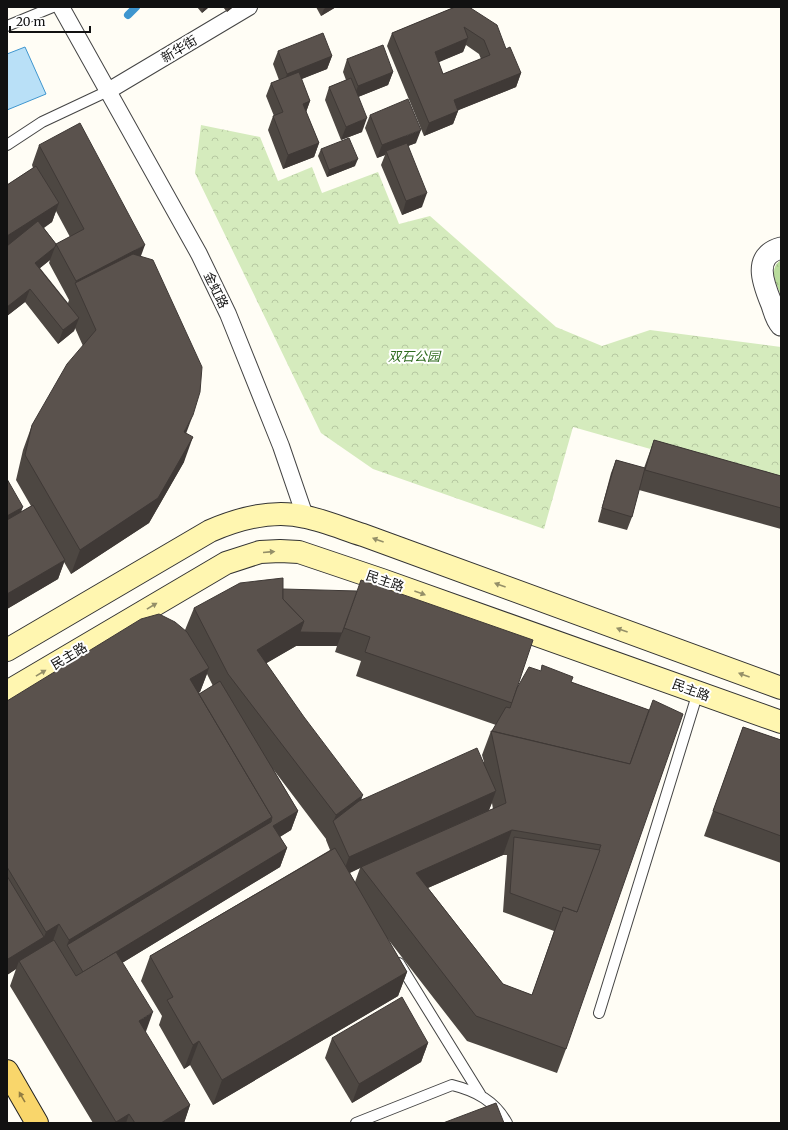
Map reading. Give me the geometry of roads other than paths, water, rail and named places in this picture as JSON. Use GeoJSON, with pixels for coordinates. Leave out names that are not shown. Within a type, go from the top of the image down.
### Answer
{"type":"FeatureCollection","features":[{"type":"Feature","properties":{"kind":"main road"},"geometry":{"type":"LineString","coordinates":[[7,650],[210,531],[232,522],[255,516],[280,514],[305,516],[370,537],[781,688]]}},
{"type":"Feature","properties":{"kind":"main road","name":"民主路"},"geometry":{"type":"LineString","coordinates":[[7,692],[226,563],[260,552],[280,550],[299,552],[382,580],[781,722]]}},
{"type":"Feature","properties":{"kind":"main road"},"geometry":{"type":"LineString","coordinates":[[7,1071],[37,1123]]}},
{"type":"Feature","properties":{"kind":"street","name":"新华街"},"geometry":{"type":"LineString","coordinates":[[108,91],[249,7]]}},
{"type":"Feature","properties":{"kind":"street","name":"金虹路"},"geometry":{"type":"LineString","coordinates":[[60,9],[100,76],[199,254],[228,314],[282,446],[305,516]]}},
{"type":"Feature","properties":{"kind":"street"},"geometry":{"type":"LineString","coordinates":[[781,248],[773,250],[764,261],[761,275],[781,325]]}},
{"type":"Feature","properties":{"kind":"lane"},"geometry":{"type":"LineString","coordinates":[[7,26],[60,9]]}},
{"type":"Feature","properties":{"kind":"lane"},"geometry":{"type":"LineString","coordinates":[[7,145],[42,122],[108,91]]}},
{"type":"Feature","properties":{"kind":"lane"},"geometry":{"type":"LineString","coordinates":[[599,1013],[698,692]]}},
{"type":"Feature","properties":{"kind":"lane"},"geometry":{"type":"LineString","coordinates":[[393,954],[480,1094]]}},
{"type":"Feature","properties":{"kind":"lane"},"geometry":{"type":"LineString","coordinates":[[356,1123],[452,1086],[480,1094],[493,1104],[507,1123]]}},
{"type":"Feature","properties":{"kind":"water"},"geometry":{"type":"Polygon","coordinates":[[[25,47],[46,94],[7,110],[7,54],[25,47]]]}},
{"type":"Feature","properties":{"kind":"waterway"},"geometry":{"type":"LineString","coordinates":[[128,15],[136,7]]}},
{"type":"Feature","properties":{"kind":"park label","name":"双石公园"},"geometry":{"type":"Point","coordinates":[414,356]}}]}
